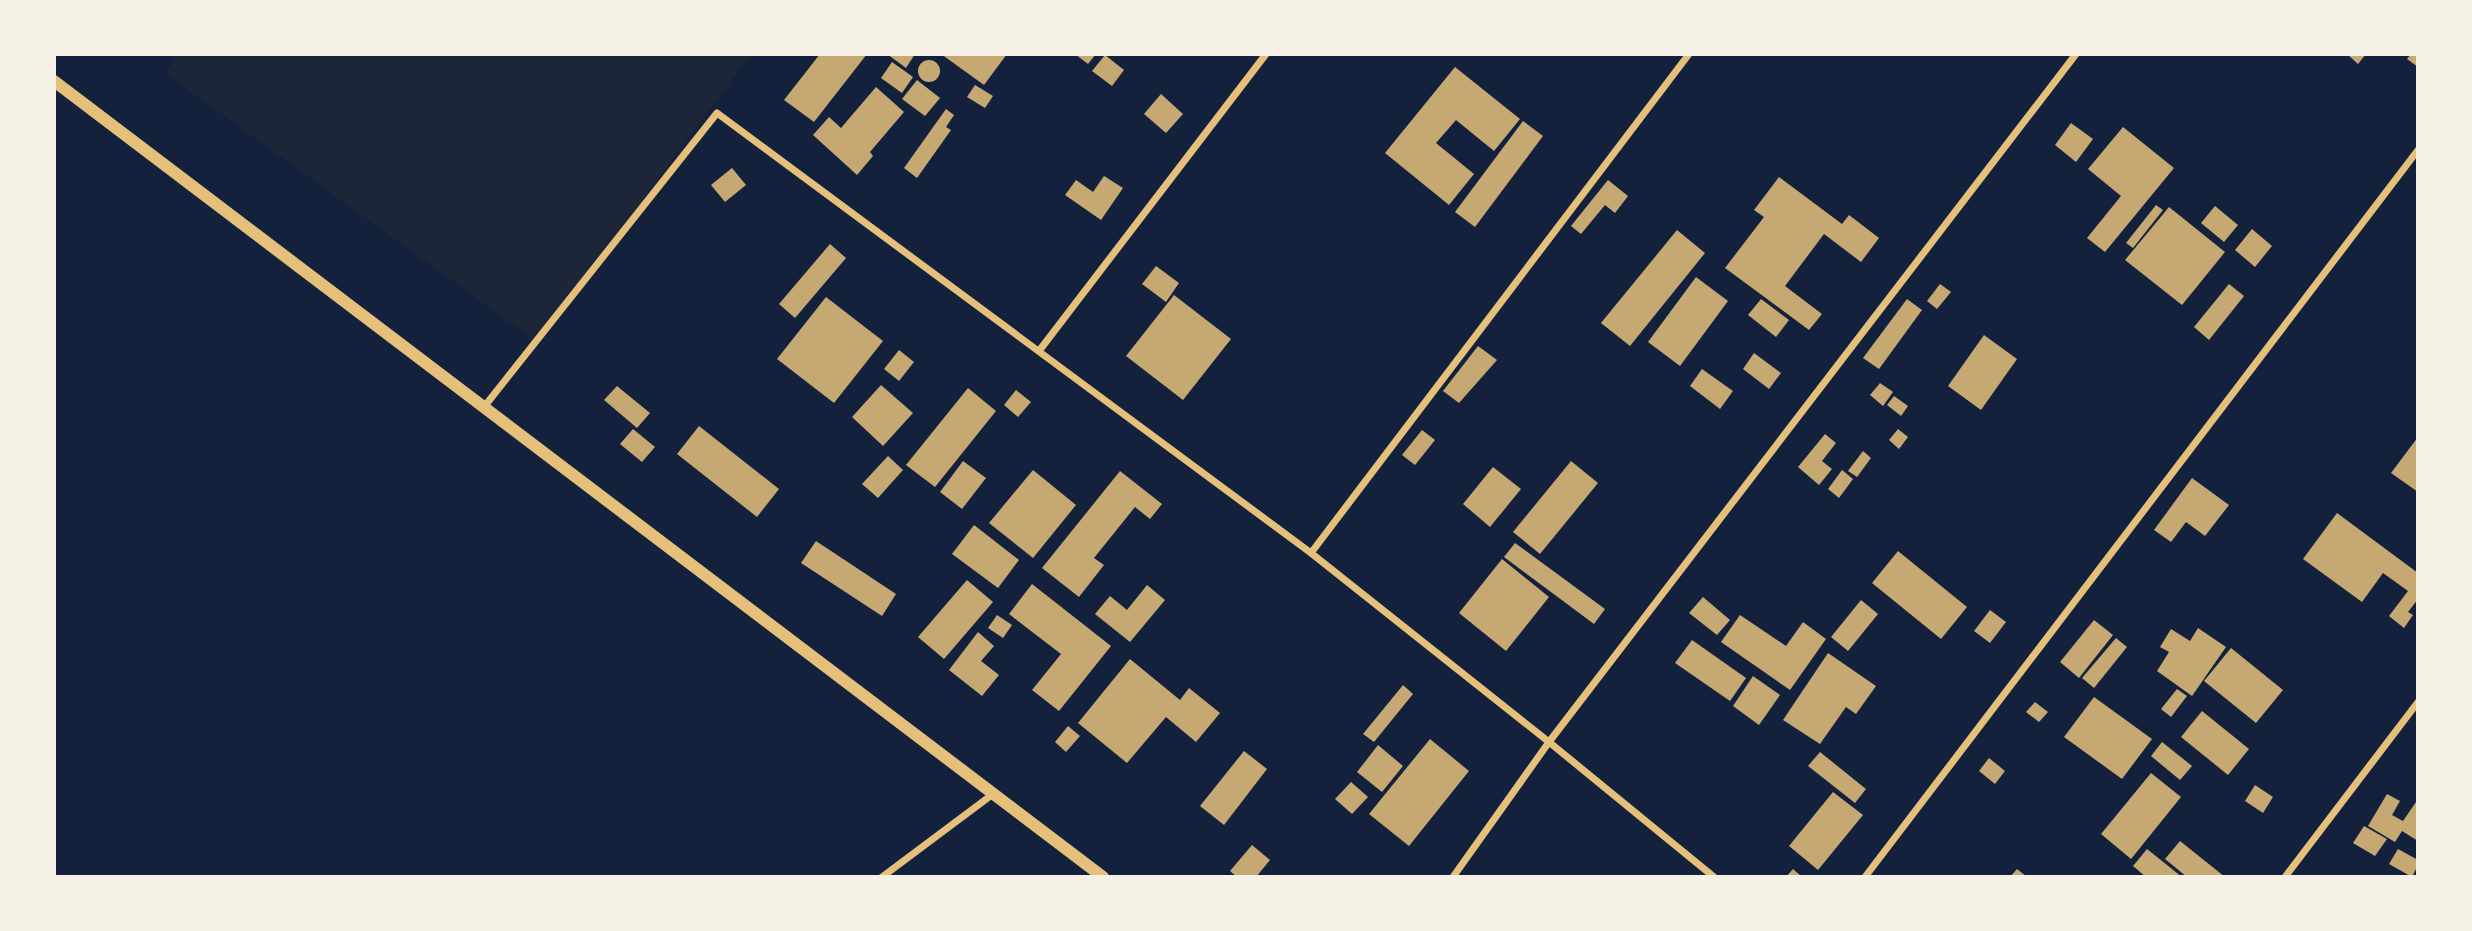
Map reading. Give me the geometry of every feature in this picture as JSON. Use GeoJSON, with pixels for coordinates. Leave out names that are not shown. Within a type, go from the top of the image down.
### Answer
{"type":"FeatureCollection","features":[{"type":"Feature","properties":{"kind":"street"},"geometry":{"type":"LineString","coordinates":[[1039,351],[1266,54]]}},
{"type":"Feature","properties":{"kind":"street"},"geometry":{"type":"LineString","coordinates":[[1311,553],[1689,54]]}},
{"type":"Feature","properties":{"kind":"street"},"geometry":{"type":"LineString","coordinates":[[1453,877],[1549,742],[2076,54]]}},
{"type":"Feature","properties":{"kind":"street"},"geometry":{"type":"LineString","coordinates":[[54,81],[1103,877]]}},
{"type":"Feature","properties":{"kind":"street"},"geometry":{"type":"LineString","coordinates":[[484,407],[717,113],[1311,553],[1714,877]]}},
{"type":"Feature","properties":{"kind":"street"},"geometry":{"type":"LineString","coordinates":[[1865,877],[2418,150]]}},
{"type":"Feature","properties":{"kind":"street"},"geometry":{"type":"LineString","coordinates":[[2285,877],[2418,702]]}},
{"type":"Feature","properties":{"kind":"street"},"geometry":{"type":"LineString","coordinates":[[882,877],[993,794]]}},
{"type":"Feature","properties":{"kind":"shaded area"},"geometry":{"type":"Polygon","coordinates":[[[179,54],[751,54],[537,342],[165,73],[179,54]]]}},
{"type":"Feature","properties":{"kind":"building"},"geometry":{"type":"Polygon","coordinates":[[[820,54],[867,54],[814,122],[784,100],[820,54]]]}},
{"type":"Feature","properties":{"kind":"building"},"geometry":{"type":"Polygon","coordinates":[[[887,54],[915,54],[906,68],[887,54]]]}},
{"type":"Feature","properties":{"kind":"building"},"geometry":{"type":"Polygon","coordinates":[[[941,54],[1007,54],[984,85],[941,54]]]}},
{"type":"Feature","properties":{"kind":"building"},"geometry":{"type":"Polygon","coordinates":[[[1075,54],[1096,54],[1088,64],[1075,54]]]}},
{"type":"Feature","properties":{"kind":"building"},"geometry":{"type":"Polygon","coordinates":[[[2347,54],[2366,54],[2358,64],[2347,54]]]}},
{"type":"Feature","properties":{"kind":"building"},"geometry":{"type":"Polygon","coordinates":[[[2411,54],[2418,54],[2418,67],[2407,59],[2411,54]]]}},
{"type":"Feature","properties":{"kind":"building"},"geometry":{"type":"Polygon","coordinates":[[[1105,55],[1124,70],[1112,86],[1092,71],[1105,55]]]}},
{"type":"Feature","properties":{"kind":"building"},"geometry":{"type":"Polygon","coordinates":[[[929,60],[937,63],[940,71],[937,79],[929,82],[921,79],[918,71],[921,63],[929,60]]]}},
{"type":"Feature","properties":{"kind":"building"},"geometry":{"type":"Polygon","coordinates":[[[892,62],[913,77],[902,93],[881,78],[892,62]]]}},
{"type":"Feature","properties":{"kind":"building"},"geometry":{"type":"Polygon","coordinates":[[[1455,67],[1520,119],[1494,151],[1456,120],[1436,143],[1474,174],[1449,205],[1385,153],[1455,67]]]}},
{"type":"Feature","properties":{"kind":"building"},"geometry":{"type":"Polygon","coordinates":[[[917,80],[940,98],[925,116],[902,99],[917,80]]]}},
{"type":"Feature","properties":{"kind":"building"},"geometry":{"type":"Polygon","coordinates":[[[975,85],[993,96],[985,108],[967,97],[975,85]]]}},
{"type":"Feature","properties":{"kind":"building"},"geometry":{"type":"Polygon","coordinates":[[[876,87],[904,112],[870,152],[873,156],[857,175],[813,135],[829,117],[841,128],[876,87]]]}},
{"type":"Feature","properties":{"kind":"building"},"geometry":{"type":"Polygon","coordinates":[[[1161,94],[1183,114],[1166,133],[1144,114],[1161,94]]]}},
{"type":"Feature","properties":{"kind":"building"},"geometry":{"type":"Polygon","coordinates":[[[946,109],[954,115],[946,127],[951,130],[917,178],[904,168],[946,109]]]}},
{"type":"Feature","properties":{"kind":"building"},"geometry":{"type":"Polygon","coordinates":[[[1523,121],[1543,136],[1475,227],[1455,212],[1523,121]]]}},
{"type":"Feature","properties":{"kind":"building"},"geometry":{"type":"Polygon","coordinates":[[[2071,123],[2093,139],[2076,162],[2055,145],[2071,123]]]}},
{"type":"Feature","properties":{"kind":"building"},"geometry":{"type":"Polygon","coordinates":[[[2123,127],[2174,168],[2105,252],[2087,238],[2121,196],[2088,169],[2123,127]]]}},
{"type":"Feature","properties":{"kind":"building"},"geometry":{"type":"Polygon","coordinates":[[[732,168],[746,185],[725,202],[711,185],[732,168]]]}},
{"type":"Feature","properties":{"kind":"building"},"geometry":{"type":"Polygon","coordinates":[[[1104,176],[1123,188],[1101,220],[1065,195],[1076,180],[1093,192],[1104,176]]]}},
{"type":"Feature","properties":{"kind":"building"},"geometry":{"type":"Polygon","coordinates":[[[1779,177],[1842,224],[1849,215],[1879,238],[1861,262],[1824,234],[1785,286],[1822,314],[1809,330],[1725,268],[1764,217],[1754,210],[1779,177]]]}},
{"type":"Feature","properties":{"kind":"building"},"geometry":{"type":"Polygon","coordinates":[[[1608,180],[1628,196],[1615,213],[1605,205],[1581,234],[1571,226],[1608,180]]]}},
{"type":"Feature","properties":{"kind":"building"},"geometry":{"type":"Polygon","coordinates":[[[2156,205],[2163,210],[2133,248],[2126,243],[2156,205]]]}},
{"type":"Feature","properties":{"kind":"building"},"geometry":{"type":"Polygon","coordinates":[[[2215,206],[2238,225],[2224,242],[2201,223],[2215,206]]]}},
{"type":"Feature","properties":{"kind":"building"},"geometry":{"type":"Polygon","coordinates":[[[2169,207],[2225,252],[2182,305],[2125,260],[2169,207]]]}},
{"type":"Feature","properties":{"kind":"building"},"geometry":{"type":"Polygon","coordinates":[[[2252,229],[2272,246],[2255,267],[2235,250],[2252,229]]]}},
{"type":"Feature","properties":{"kind":"building"},"geometry":{"type":"Polygon","coordinates":[[[1677,230],[1705,253],[1630,346],[1601,323],[1677,230]]]}},
{"type":"Feature","properties":{"kind":"building"},"geometry":{"type":"Polygon","coordinates":[[[830,244],[846,258],[795,318],[779,304],[830,244]]]}},
{"type":"Feature","properties":{"kind":"building"},"geometry":{"type":"Polygon","coordinates":[[[1156,266],[1179,283],[1166,302],[1142,284],[1156,266]]]}},
{"type":"Feature","properties":{"kind":"building"},"geometry":{"type":"Polygon","coordinates":[[[1696,277],[1728,301],[1680,366],[1648,342],[1696,277]]]}},
{"type":"Feature","properties":{"kind":"building"},"geometry":{"type":"Polygon","coordinates":[[[1940,284],[1951,292],[1937,309],[1927,301],[1940,284]]]}},
{"type":"Feature","properties":{"kind":"building"},"geometry":{"type":"Polygon","coordinates":[[[2229,284],[2244,296],[2209,340],[2194,327],[2229,284]]]}},
{"type":"Feature","properties":{"kind":"building"},"geometry":{"type":"Polygon","coordinates":[[[1174,295],[1231,339],[1183,400],[1126,356],[1174,295]]]}},
{"type":"Feature","properties":{"kind":"building"},"geometry":{"type":"Polygon","coordinates":[[[826,297],[883,341],[834,403],[777,359],[826,297]]]}},
{"type":"Feature","properties":{"kind":"building"},"geometry":{"type":"Polygon","coordinates":[[[1761,299],[1789,320],[1776,337],[1748,315],[1761,299]]]}},
{"type":"Feature","properties":{"kind":"building"},"geometry":{"type":"Polygon","coordinates":[[[1907,299],[1922,310],[1879,369],[1863,358],[1907,299]]]}},
{"type":"Feature","properties":{"kind":"building"},"geometry":{"type":"Polygon","coordinates":[[[1984,335],[2017,359],[1981,410],[1948,386],[1984,335]]]}},
{"type":"Feature","properties":{"kind":"building"},"geometry":{"type":"Polygon","coordinates":[[[1478,346],[1497,360],[1459,403],[1443,391],[1478,346]]]}},
{"type":"Feature","properties":{"kind":"building"},"geometry":{"type":"Polygon","coordinates":[[[899,350],[914,362],[899,381],[884,369],[899,350]]]}},
{"type":"Feature","properties":{"kind":"building"},"geometry":{"type":"Polygon","coordinates":[[[1754,353],[1781,373],[1769,389],[1743,369],[1754,353]]]}},
{"type":"Feature","properties":{"kind":"building"},"geometry":{"type":"Polygon","coordinates":[[[1702,369],[1733,391],[1720,409],[1690,386],[1702,369]]]}},
{"type":"Feature","properties":{"kind":"building"},"geometry":{"type":"Polygon","coordinates":[[[1880,383],[1893,392],[1883,406],[1870,395],[1880,383]]]}},
{"type":"Feature","properties":{"kind":"building"},"geometry":{"type":"Polygon","coordinates":[[[881,385],[913,413],[883,446],[852,417],[881,385]]]}},
{"type":"Feature","properties":{"kind":"building"},"geometry":{"type":"Polygon","coordinates":[[[617,386],[650,413],[637,428],[604,400],[617,386]]]}},
{"type":"Feature","properties":{"kind":"building"},"geometry":{"type":"Polygon","coordinates":[[[968,388],[996,411],[935,487],[906,465],[968,388]]]}},
{"type":"Feature","properties":{"kind":"building"},"geometry":{"type":"Polygon","coordinates":[[[1016,390],[1031,402],[1018,417],[1004,405],[1016,390]]]}},
{"type":"Feature","properties":{"kind":"building"},"geometry":{"type":"Polygon","coordinates":[[[1894,396],[1908,406],[1901,416],[1887,405],[1894,396]]]}},
{"type":"Feature","properties":{"kind":"building"},"geometry":{"type":"Polygon","coordinates":[[[699,426],[779,489],[757,517],[677,454],[699,426]]]}},
{"type":"Feature","properties":{"kind":"building"},"geometry":{"type":"Polygon","coordinates":[[[633,429],[655,447],[642,462],[620,444],[633,429]]]}},
{"type":"Feature","properties":{"kind":"building"},"geometry":{"type":"Polygon","coordinates":[[[1898,429],[1908,437],[1899,449],[1889,440],[1898,429]]]}},
{"type":"Feature","properties":{"kind":"building"},"geometry":{"type":"Polygon","coordinates":[[[1422,430],[1435,440],[1415,465],[1402,455],[1422,430]]]}},
{"type":"Feature","properties":{"kind":"building"},"geometry":{"type":"Polygon","coordinates":[[[1825,434],[1836,443],[1822,461],[1832,469],[1819,485],[1798,467],[1825,434]]]}},
{"type":"Feature","properties":{"kind":"building"},"geometry":{"type":"Polygon","coordinates":[[[2418,437],[2418,492],[2391,473],[2418,437]]]}},
{"type":"Feature","properties":{"kind":"building"},"geometry":{"type":"Polygon","coordinates":[[[1863,451],[1871,458],[1857,477],[1848,471],[1863,451]]]}},
{"type":"Feature","properties":{"kind":"building"},"geometry":{"type":"Polygon","coordinates":[[[888,456],[903,470],[878,498],[862,484],[888,456]]]}},
{"type":"Feature","properties":{"kind":"building"},"geometry":{"type":"Polygon","coordinates":[[[963,461],[986,478],[962,509],[940,492],[963,461]]]}},
{"type":"Feature","properties":{"kind":"building"},"geometry":{"type":"Polygon","coordinates":[[[1571,461],[1598,483],[1540,554],[1513,532],[1571,461]]]}},
{"type":"Feature","properties":{"kind":"building"},"geometry":{"type":"Polygon","coordinates":[[[1493,467],[1521,489],[1490,527],[1463,504],[1493,467]]]}},
{"type":"Feature","properties":{"kind":"building"},"geometry":{"type":"Polygon","coordinates":[[[1033,470],[1076,505],[1033,558],[989,523],[1033,470]]]}},
{"type":"Feature","properties":{"kind":"building"},"geometry":{"type":"Polygon","coordinates":[[[1842,470],[1853,479],[1839,498],[1828,489],[1842,470]]]}},
{"type":"Feature","properties":{"kind":"building"},"geometry":{"type":"Polygon","coordinates":[[[1120,471],[1162,504],[1150,519],[1135,507],[1094,558],[1104,565],[1079,597],[1042,568],[1120,471]]]}},
{"type":"Feature","properties":{"kind":"building"},"geometry":{"type":"Polygon","coordinates":[[[2192,478],[2229,505],[2205,536],[2186,522],[2171,542],[2154,530],[2192,478]]]}},
{"type":"Feature","properties":{"kind":"building"},"geometry":{"type":"Polygon","coordinates":[[[2337,513],[2418,573],[2418,599],[2408,612],[2413,615],[2404,628],[2389,616],[2408,591],[2383,573],[2362,602],[2303,559],[2337,513]]]}},
{"type":"Feature","properties":{"kind":"building"},"geometry":{"type":"Polygon","coordinates":[[[974,525],[1019,560],[998,588],[952,554],[974,525]]]}},
{"type":"Feature","properties":{"kind":"building"},"geometry":{"type":"Polygon","coordinates":[[[816,541],[896,594],[882,616],[801,563],[816,541]]]}},
{"type":"Feature","properties":{"kind":"building"},"geometry":{"type":"Polygon","coordinates":[[[1515,543],[1605,609],[1594,624],[1504,557],[1515,543]]]}},
{"type":"Feature","properties":{"kind":"building"},"geometry":{"type":"Polygon","coordinates":[[[1898,551],[1967,607],[1941,639],[1872,583],[1898,551]]]}},
{"type":"Feature","properties":{"kind":"building"},"geometry":{"type":"Polygon","coordinates":[[[1502,559],[1549,597],[1506,651],[1459,613],[1502,559]]]}},
{"type":"Feature","properties":{"kind":"building"},"geometry":{"type":"Polygon","coordinates":[[[967,580],[993,602],[944,659],[918,637],[967,580]]]}},
{"type":"Feature","properties":{"kind":"building"},"geometry":{"type":"Polygon","coordinates":[[[1032,584],[1111,646],[1059,711],[1032,690],[1061,654],[1009,614],[1032,584]]]}},
{"type":"Feature","properties":{"kind":"building"},"geometry":{"type":"Polygon","coordinates":[[[1147,585],[1165,600],[1130,642],[1095,614],[1110,596],[1127,610],[1147,585]]]}},
{"type":"Feature","properties":{"kind":"building"},"geometry":{"type":"Polygon","coordinates":[[[1703,597],[1730,620],[1717,635],[1689,613],[1703,597]]]}},
{"type":"Feature","properties":{"kind":"building"},"geometry":{"type":"Polygon","coordinates":[[[1861,600],[1878,614],[1848,651],[1831,637],[1861,600]]]}},
{"type":"Feature","properties":{"kind":"building"},"geometry":{"type":"Polygon","coordinates":[[[1990,610],[2006,622],[1990,643],[1974,631],[1990,610]]]}},
{"type":"Feature","properties":{"kind":"building"},"geometry":{"type":"Polygon","coordinates":[[[997,615],[1012,625],[1003,638],[988,628],[997,615]]]}},
{"type":"Feature","properties":{"kind":"building"},"geometry":{"type":"Polygon","coordinates":[[[1740,615],[1786,646],[1803,622],[1826,639],[1790,690],[1721,642],[1740,615]]]}},
{"type":"Feature","properties":{"kind":"building"},"geometry":{"type":"Polygon","coordinates":[[[2094,620],[2113,635],[2079,678],[2060,662],[2094,620]]]}},
{"type":"Feature","properties":{"kind":"building"},"geometry":{"type":"Polygon","coordinates":[[[2198,628],[2226,647],[2192,696],[2157,671],[2169,652],[2160,647],[2171,629],[2190,641],[2198,628]]]}},
{"type":"Feature","properties":{"kind":"building"},"geometry":{"type":"Polygon","coordinates":[[[978,632],[994,646],[981,661],[999,675],[982,696],[949,670],[978,632]]]}},
{"type":"Feature","properties":{"kind":"building"},"geometry":{"type":"Polygon","coordinates":[[[2116,638],[2127,647],[2094,688],[2082,678],[2116,638]]]}},
{"type":"Feature","properties":{"kind":"building"},"geometry":{"type":"Polygon","coordinates":[[[1692,640],[1746,678],[1730,701],[1675,663],[1692,640]]]}},
{"type":"Feature","properties":{"kind":"building"},"geometry":{"type":"Polygon","coordinates":[[[2231,648],[2283,690],[2256,723],[2204,681],[2231,648]]]}},
{"type":"Feature","properties":{"kind":"building"},"geometry":{"type":"Polygon","coordinates":[[[1828,653],[1876,686],[1856,714],[1846,707],[1820,744],[1783,720],[1828,653]]]}},
{"type":"Feature","properties":{"kind":"building"},"geometry":{"type":"Polygon","coordinates":[[[1130,659],[1180,700],[1189,688],[1220,713],[1196,742],[1166,717],[1127,763],[1078,723],[1130,659]]]}},
{"type":"Feature","properties":{"kind":"building"},"geometry":{"type":"Polygon","coordinates":[[[1753,676],[1780,695],[1759,725],[1733,706],[1753,676]]]}},
{"type":"Feature","properties":{"kind":"building"},"geometry":{"type":"Polygon","coordinates":[[[1403,685],[1413,694],[1374,742],[1363,734],[1403,685]]]}},
{"type":"Feature","properties":{"kind":"building"},"geometry":{"type":"Polygon","coordinates":[[[2177,689],[2187,696],[2171,717],[2161,709],[2177,689]]]}},
{"type":"Feature","properties":{"kind":"building"},"geometry":{"type":"Polygon","coordinates":[[[2094,697],[2152,739],[2122,779],[2064,737],[2094,697]]]}},
{"type":"Feature","properties":{"kind":"building"},"geometry":{"type":"Polygon","coordinates":[[[2035,702],[2048,712],[2039,722],[2026,712],[2035,702]]]}},
{"type":"Feature","properties":{"kind":"building"},"geometry":{"type":"Polygon","coordinates":[[[2202,711],[2249,749],[2228,775],[2181,737],[2202,711]]]}},
{"type":"Feature","properties":{"kind":"building"},"geometry":{"type":"Polygon","coordinates":[[[1068,726],[1080,736],[1066,752],[1055,742],[1068,726]]]}},
{"type":"Feature","properties":{"kind":"building"},"geometry":{"type":"Polygon","coordinates":[[[1430,739],[1469,771],[1409,846],[1369,814],[1430,739]]]}},
{"type":"Feature","properties":{"kind":"building"},"geometry":{"type":"Polygon","coordinates":[[[2162,742],[2192,766],[2180,780],[2151,756],[2162,742]]]}},
{"type":"Feature","properties":{"kind":"building"},"geometry":{"type":"Polygon","coordinates":[[[1378,745],[1403,766],[1382,792],[1357,772],[1378,745]]]}},
{"type":"Feature","properties":{"kind":"building"},"geometry":{"type":"Polygon","coordinates":[[[1244,751],[1267,769],[1224,825],[1200,806],[1244,751]]]}},
{"type":"Feature","properties":{"kind":"building"},"geometry":{"type":"Polygon","coordinates":[[[1820,752],[1866,789],[1855,803],[1808,766],[1820,752]]]}},
{"type":"Feature","properties":{"kind":"building"},"geometry":{"type":"Polygon","coordinates":[[[1989,758],[2005,771],[1995,784],[1979,771],[1989,758]]]}},
{"type":"Feature","properties":{"kind":"building"},"geometry":{"type":"Polygon","coordinates":[[[2151,773],[2181,797],[2131,859],[2101,834],[2151,773]]]}},
{"type":"Feature","properties":{"kind":"building"},"geometry":{"type":"Polygon","coordinates":[[[1351,782],[1368,797],[1352,814],[1335,799],[1351,782]]]}},
{"type":"Feature","properties":{"kind":"building"},"geometry":{"type":"Polygon","coordinates":[[[2255,785],[2273,797],[2263,813],[2245,801],[2255,785]]]}},
{"type":"Feature","properties":{"kind":"building"},"geometry":{"type":"Polygon","coordinates":[[[1833,792],[1863,815],[1818,870],[1789,846],[1833,792]]]}},
{"type":"Feature","properties":{"kind":"building"},"geometry":{"type":"Polygon","coordinates":[[[2387,794],[2400,801],[2392,815],[2403,821],[2418,799],[2418,841],[2402,831],[2395,842],[2368,826],[2387,794]]]}},
{"type":"Feature","properties":{"kind":"building"},"geometry":{"type":"Polygon","coordinates":[[[2364,826],[2387,839],[2375,856],[2353,843],[2364,826]]]}},
{"type":"Feature","properties":{"kind":"building"},"geometry":{"type":"Polygon","coordinates":[[[2180,841],[2225,877],[2187,877],[2165,859],[2180,841]]]}},
{"type":"Feature","properties":{"kind":"building"},"geometry":{"type":"Polygon","coordinates":[[[1252,845],[1270,860],[1256,877],[1237,877],[1230,871],[1252,845]]]}},
{"type":"Feature","properties":{"kind":"building"},"geometry":{"type":"Polygon","coordinates":[[[2147,849],[2182,877],[2146,877],[2133,866],[2147,849]]]}},
{"type":"Feature","properties":{"kind":"building"},"geometry":{"type":"Polygon","coordinates":[[[2398,849],[2418,860],[2412,877],[2389,864],[2398,849]]]}},
{"type":"Feature","properties":{"kind":"building"},"geometry":{"type":"Polygon","coordinates":[[[1793,869],[1802,877],[1786,877],[1793,869]]]}},
{"type":"Feature","properties":{"kind":"building"},"geometry":{"type":"Polygon","coordinates":[[[2017,869],[2027,877],[2010,877],[2017,869]]]}}]}
